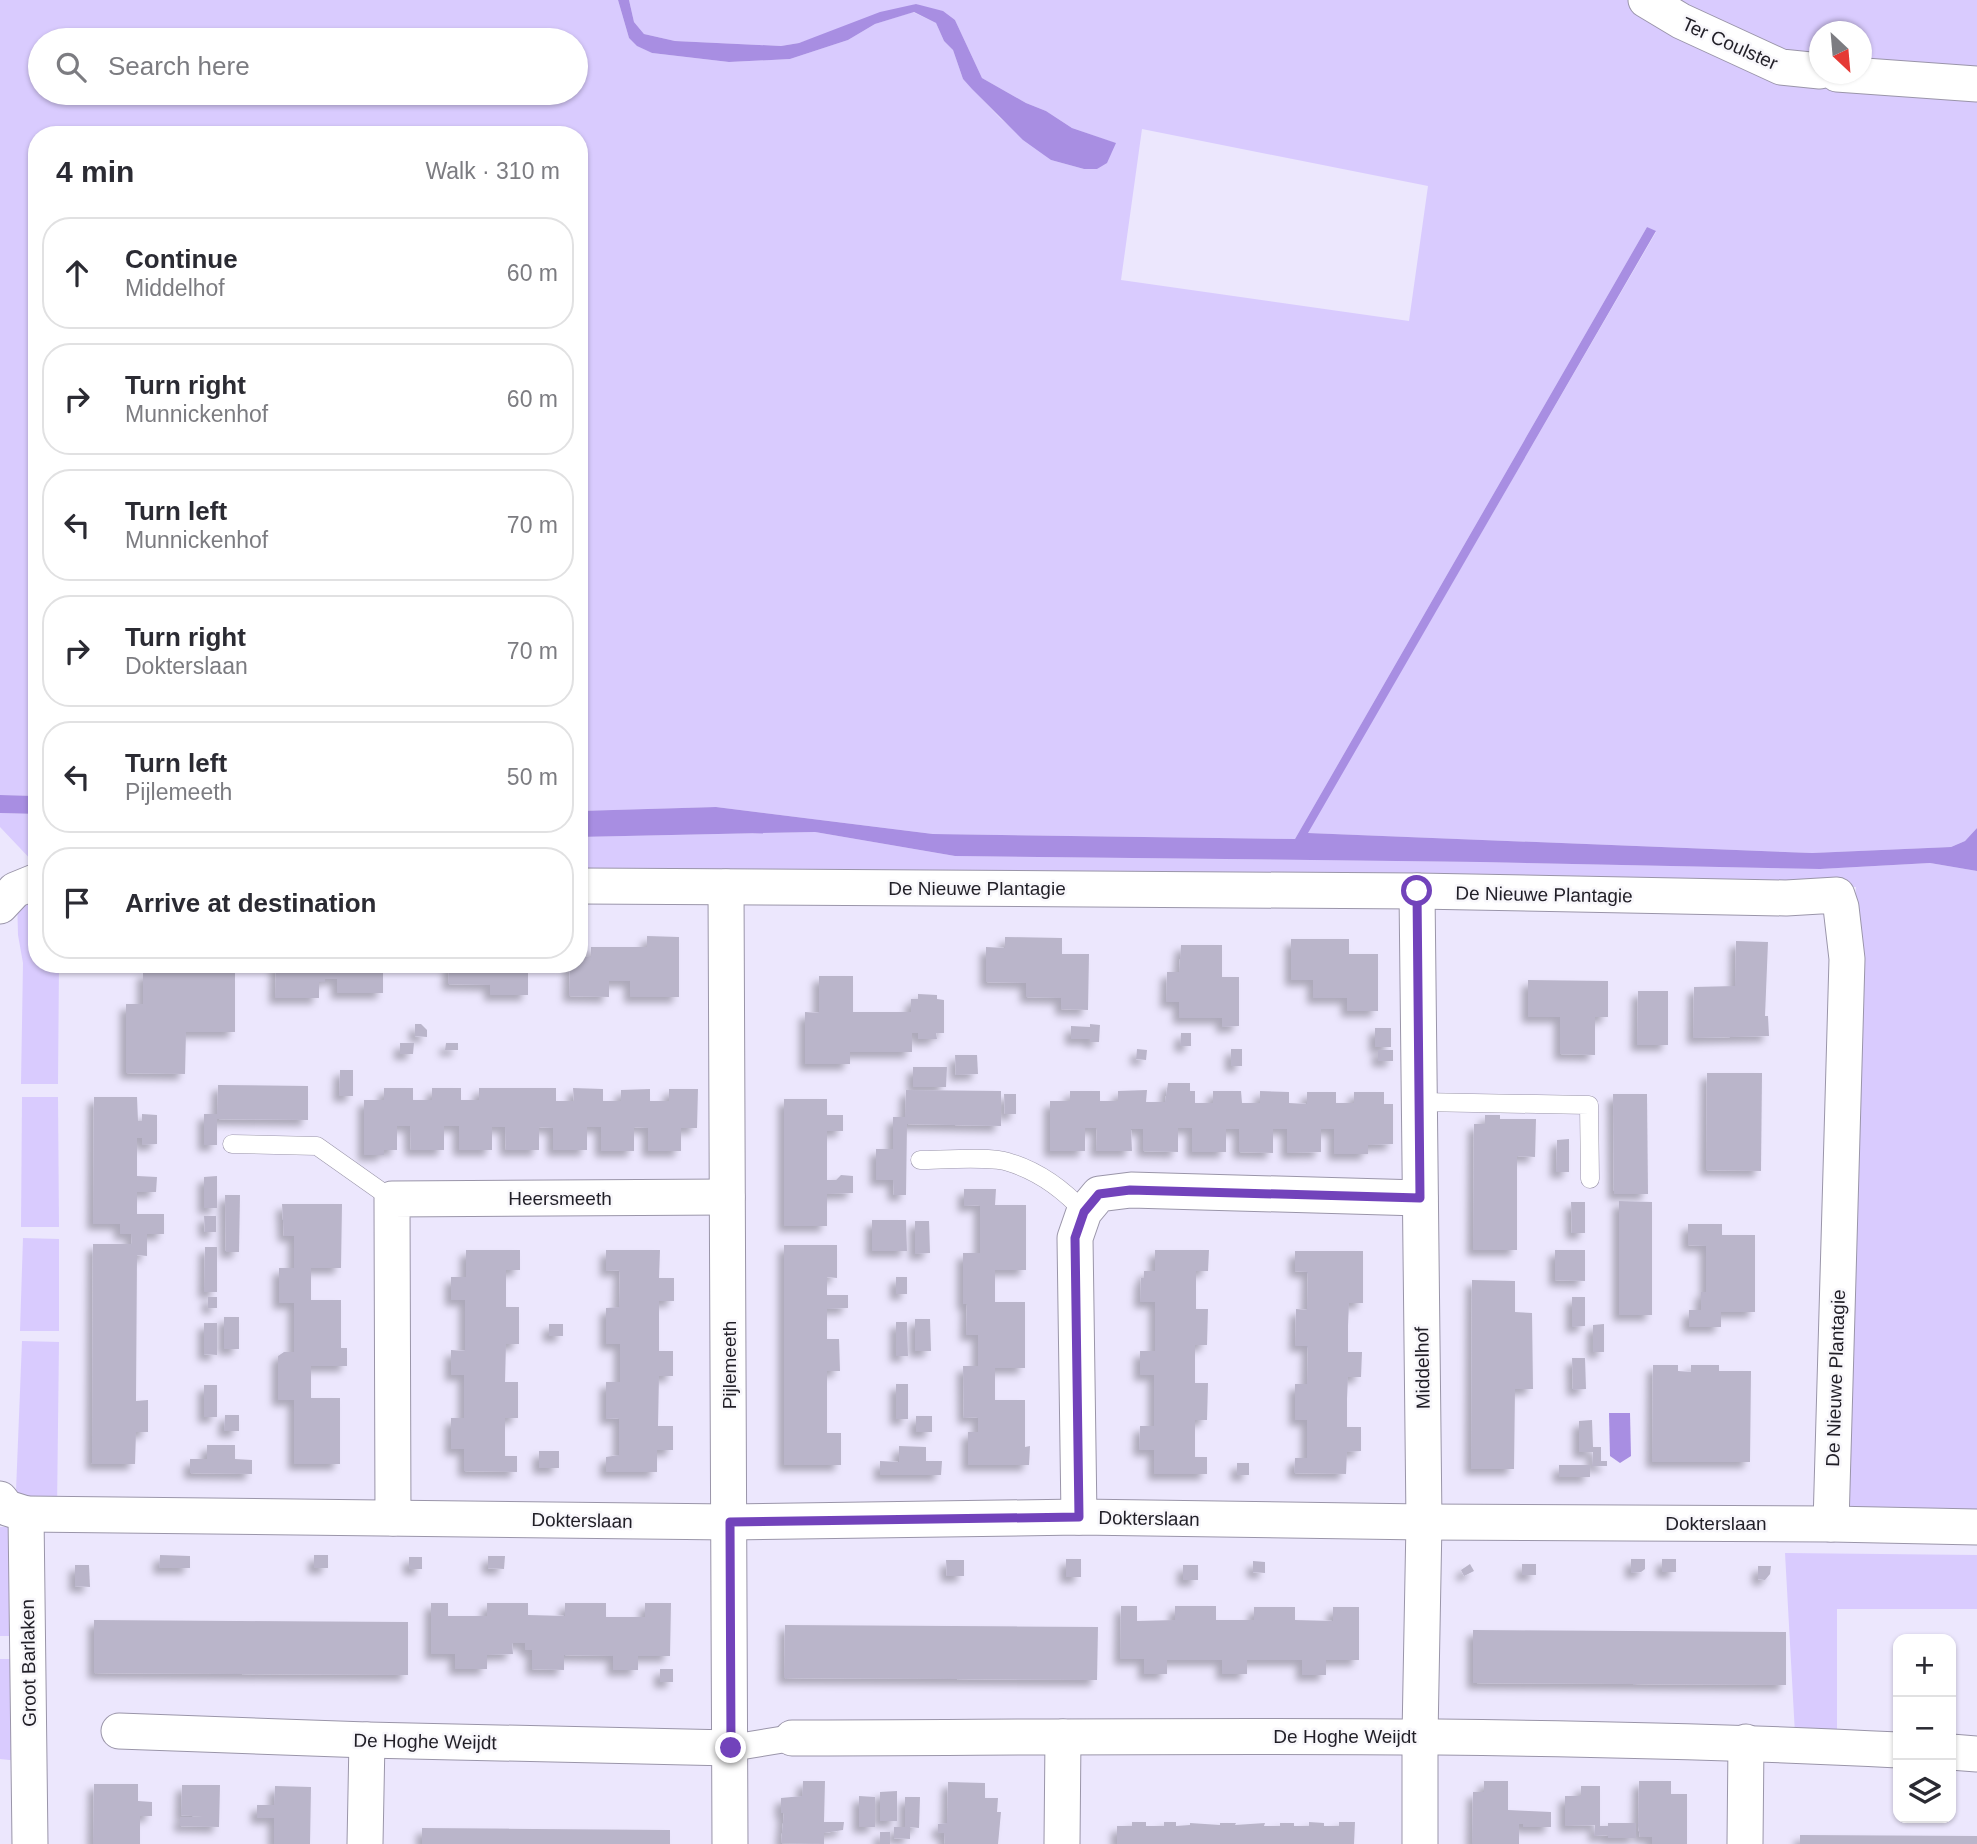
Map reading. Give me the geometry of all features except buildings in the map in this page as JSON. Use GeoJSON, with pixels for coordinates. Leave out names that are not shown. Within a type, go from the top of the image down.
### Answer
{"type":"FeatureCollection","features":[{"type":"Feature","properties":{"kind":"street","name":"Ter Coulster"},"geometry":{"type":"LineString","coordinates":[[1646,0],[1681,21],[1781,67],[1809,71]]}},
{"type":"Feature","properties":{"kind":"street"},"geometry":{"type":"LineString","coordinates":[[1872,76],[1977,84]]}},
{"type":"Feature","properties":{"kind":"street"},"geometry":{"type":"LineString","coordinates":[[0,906],[15,890],[28,885]]}},
{"type":"Feature","properties":{"kind":"street","name":"De Nieuwe Plantagie"},"geometry":{"type":"LineString","coordinates":[[588,886],[1417,891],[1786,898],[1837,895],[1847,959],[1831,1524]]}},
{"type":"Feature","properties":{"kind":"street","name":"Pijlemeeth"},"geometry":{"type":"LineString","coordinates":[[726,887],[730,1844]]}},
{"type":"Feature","properties":{"kind":"street","name":"Middelhof"},"geometry":{"type":"LineString","coordinates":[[1417,891],[1424,1522],[1420,1844]]}},
{"type":"Feature","properties":{"kind":"street"},"geometry":{"type":"LineString","coordinates":[[1079,1517],[1075,1238],[1084,1212],[1099,1194],[1130,1190],[1420,1198]]}},
{"type":"Feature","properties":{"kind":"street","name":"Heersmeeth"},"geometry":{"type":"LineString","coordinates":[[393,1199],[727,1197]]}},
{"type":"Feature","properties":{"kind":"street"},"geometry":{"type":"LineString","coordinates":[[393,1199],[393,1518]]}},
{"type":"Feature","properties":{"kind":"street","name":"Dokterslaan"},"geometry":{"type":"LineString","coordinates":[[13,1507],[393,1518],[730,1522],[1079,1517],[1977,1527]]}},
{"type":"Feature","properties":{"kind":"street","name":"Groot Barlaken"},"geometry":{"type":"LineString","coordinates":[[13,1507],[14,1647],[30,1844]]}},
{"type":"Feature","properties":{"kind":"street","name":"De Hoghe Weijdt"},"geometry":{"type":"LineString","coordinates":[[119,1731],[367,1740],[731,1748]]}},
{"type":"Feature","properties":{"kind":"street","name":"De Hoghe Weijdt"},"geometry":{"type":"LineString","coordinates":[[792,1738],[1420,1735],[1746,1742],[1893,1750]]}},
{"type":"Feature","properties":{"kind":"street"},"geometry":{"type":"LineString","coordinates":[[1062,1844],[1063,1737]]}},
{"type":"Feature","properties":{"kind":"street"},"geometry":{"type":"LineString","coordinates":[[731,1748],[792,1738]]}},
{"type":"Feature","properties":{"kind":"street"},"geometry":{"type":"LineString","coordinates":[[365,1844],[367,1740]]}},
{"type":"Feature","properties":{"kind":"street"},"geometry":{"type":"LineString","coordinates":[[1745,1844],[1746,1742]]}},
{"type":"Feature","properties":{"kind":"street"},"geometry":{"type":"LineString","coordinates":[[1956,1752],[1977,1754]]}},
{"type":"Feature","properties":{"kind":"lane"},"geometry":{"type":"LineString","coordinates":[[1420,1102],[1589,1105],[1590,1179]]}},
{"type":"Feature","properties":{"kind":"lane"},"geometry":{"type":"LineString","coordinates":[[232,1144],[317,1146],[393,1199]]}},
{"type":"Feature","properties":{"kind":"lane"},"geometry":{"type":"LineString","coordinates":[[920,1160],[1005,1161],[1036,1173],[1064,1191],[1084,1212]]}},
{"type":"Feature","properties":{"kind":"shaded area"},"geometry":{"type":"Polygon","coordinates":[[[0,0],[618,0],[629,38],[638,46],[652,53],[729,62],[790,59],[848,40],[875,24],[913,12],[936,23],[944,41],[953,50],[963,79],[1001,119],[1051,160],[1084,169],[1097,169],[1115,143],[1072,128],[1046,111],[982,78],[955,20],[916,4],[799,43],[781,46],[675,41],[644,34],[634,22],[629,0],[1977,0],[1977,828],[1965,841],[1951,847],[1812,853],[1307,833],[1656,232],[1647,227],[1295,839],[933,834],[716,807],[588,811],[588,126],[28,126],[28,796],[0,795],[0,0]],[[1142,129],[1121,280],[1409,321],[1428,186],[1142,129]]]}},
{"type":"Feature","properties":{"kind":"shaded area"},"geometry":{"type":"Polygon","coordinates":[[[618,0],[629,0],[634,22],[644,34],[675,41],[781,46],[799,43],[880,12],[916,4],[943,11],[955,20],[982,78],[1046,111],[1072,128],[1116,143],[1107,163],[1097,169],[1084,169],[1051,160],[1023,140],[972,89],[963,79],[953,50],[944,41],[936,23],[914,12],[875,24],[848,40],[790,59],[729,62],[652,53],[637,46],[629,38],[618,0]]]}},
{"type":"Feature","properties":{"kind":"shaded area"},"geometry":{"type":"Polygon","coordinates":[[[1647,227],[1656,231],[1308,833],[1812,853],[1951,847],[1965,841],[1977,828],[1977,871],[1930,863],[1820,869],[955,856],[815,832],[588,837],[588,811],[716,807],[933,834],[1295,839],[1647,227]]]}},
{"type":"Feature","properties":{"kind":"shaded area"},"geometry":{"type":"Polygon","coordinates":[[[0,795],[28,796],[28,814],[0,813],[0,795]]]}},
{"type":"Feature","properties":{"kind":"shaded area"},"geometry":{"type":"Polygon","coordinates":[[[0,813],[28,814],[28,857],[0,827],[0,813]]]}},
{"type":"Feature","properties":{"kind":"shaded area"},"geometry":{"type":"Polygon","coordinates":[[[815,832],[955,856],[1820,869],[1930,863],[1977,871],[1977,1514],[1850,1511],[1852,935],[1856,887],[588,872],[588,837],[815,832]]]}},
{"type":"Feature","properties":{"kind":"shaded area"},"geometry":{"type":"Polygon","coordinates":[[[28,895],[28,973],[59,973],[58,1084],[21,1084],[23,963],[18,935],[17,896],[28,895]]]}},
{"type":"Feature","properties":{"kind":"shaded area"},"geometry":{"type":"Polygon","coordinates":[[[22,1097],[58,1097],[59,1227],[21,1227],[22,1097]]]}},
{"type":"Feature","properties":{"kind":"shaded area"},"geometry":{"type":"Polygon","coordinates":[[[23,1238],[59,1239],[59,1331],[20,1331],[23,1238]]]}},
{"type":"Feature","properties":{"kind":"shaded area"},"geometry":{"type":"Polygon","coordinates":[[[22,1341],[59,1342],[57,1509],[27,1506],[16,1491],[22,1341]]]}},
{"type":"Feature","properties":{"kind":"shaded area"},"geometry":{"type":"Polygon","coordinates":[[[1609,1413],[1630,1413],[1631,1456],[1620,1463],[1610,1456],[1609,1413]]]}},
{"type":"Feature","properties":{"kind":"shaded area"},"geometry":{"type":"Polygon","coordinates":[[[0,1527],[15,1527],[13,1636],[0,1636],[0,1527]]]}},
{"type":"Feature","properties":{"kind":"shaded area"},"geometry":{"type":"Polygon","coordinates":[[[1785,1553],[1977,1555],[1977,1609],[1837,1609],[1837,1735],[1795,1734],[1785,1553]]]}},
{"type":"Feature","properties":{"kind":"shaded area"},"geometry":{"type":"Polygon","coordinates":[[[0,1659],[16,1659],[19,1761],[0,1759],[0,1659]]]}},
{"type":"Feature","properties":{"kind":"route"},"geometry":{"type":"LineString","coordinates":[[731,1748],[730,1522],[1079,1517],[1075,1238],[1084,1212],[1099,1194],[1130,1190],[1420,1198],[1417,891]]}}]}
